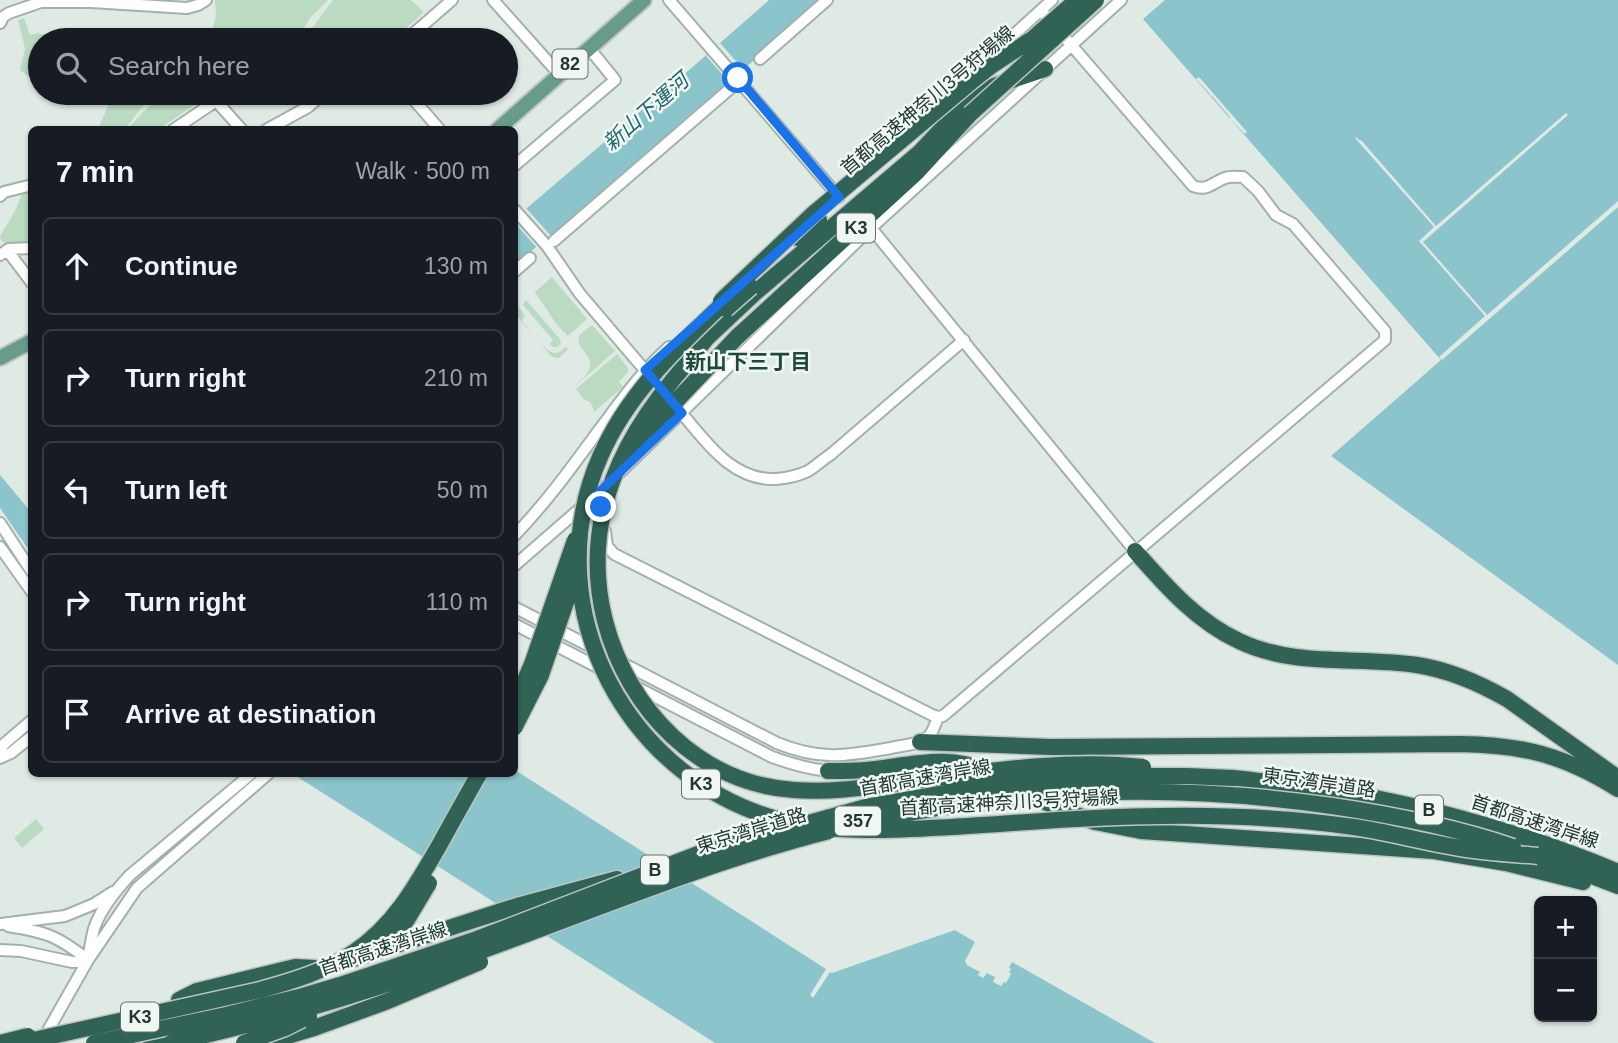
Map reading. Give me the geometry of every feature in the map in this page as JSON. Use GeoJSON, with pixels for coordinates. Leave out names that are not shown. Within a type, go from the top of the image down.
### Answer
{"type":"FeatureCollection","features":[{"type":"Feature","properties":{"kind":"highway","name":"首都高速神奈川3号狩場線"},"geometry":{"type":"LineString","coordinates":[[1077,0],[730,297],[675,350],[640,390],[613,430],[592,477],[580,533],[581,595],[589,633],[605,676],[622,707],[675,766],[718,794],[747,808],[798,824],[858,830],[918,829],[1073,818],[1161,816],[1272,819],[1354,827],[1475,850],[1538,856]]}},
{"type":"Feature","properties":{"kind":"highway","name":"首都高速神奈川3号狩場線"},"geometry":{"type":"LineString","coordinates":[[1096,0],[672,381],[633,435],[613,477],[601,521],[597,559],[603,613],[614,650],[629,681],[661,726],[699,758],[727,774],[758,785],[811,791],[859,788],[1013,769],[1105,765],[1233,778]]}},
{"type":"Feature","properties":{"kind":"highway","name":"K3"},"geometry":{"type":"LineString","coordinates":[[518,697],[583,517],[600,480],[625,434],[695,330],[732,289],[812,215],[972,81],[1029,41]]}},
{"type":"Feature","properties":{"kind":"highway","name":"K3"},"geometry":{"type":"LineString","coordinates":[[640,390],[679,351],[915,145],[1002,46]]}},
{"type":"Feature","properties":{"kind":"highway","name":"K3"},"geometry":{"type":"LineString","coordinates":[[672,381],[708,338],[756,292],[920,152],[954,116],[991,87],[1045,69]]}},
{"type":"Feature","properties":{"kind":"highway","name":"K3"},"geometry":{"type":"LineString","coordinates":[[518,720],[541,675],[594,519],[619,473],[636,449],[670,408],[737,337],[918,172],[970,114]]}},
{"type":"Feature","properties":{"kind":"highway"},"geometry":{"type":"LineString","coordinates":[[1135,551],[1192,611],[1240,642],[1274,653],[1307,659],[1417,665],[1472,681],[1507,699],[1618,778]]}},
{"type":"Feature","properties":{"kind":"highway"},"geometry":{"type":"LineString","coordinates":[[919,743],[1051,747],[1497,745],[1527,749],[1555,757],[1592,773],[1618,789]]}},
{"type":"Feature","properties":{"kind":"highway"},"geometry":{"type":"LineString","coordinates":[[828,771],[867,770],[945,761],[971,765],[1058,808],[1116,827],[1171,834],[1434,851],[1538,869],[1618,891]]}},
{"type":"Feature","properties":{"kind":"highway","name":"首都高速湾岸線"},"geometry":{"type":"LineString","coordinates":[[94,1043],[239,1012],[340,985],[477,939],[698,854],[827,817],[958,790],[1006,784],[1176,776],[1233,778],[1323,789],[1411,806],[1506,831],[1618,872]]}},
{"type":"Feature","properties":{"kind":"highway","name":"K3"},"geometry":{"type":"LineString","coordinates":[[20,1043],[260,990],[291,982],[334,964],[356,951],[397,913],[422,876],[477,777]]}},
{"type":"Feature","properties":{"kind":"highway"},"geometry":{"type":"LineString","coordinates":[[244,1043],[285,1028],[312,1014],[347,990],[370,968],[408,918],[487,777]]}},
{"type":"Feature","properties":{"kind":"highway","name":"東京湾岸道路"},"geometry":{"type":"LineString","coordinates":[[116,1043],[365,988],[410,974],[675,876],[810,833],[901,811],[1037,792],[1123,788],[1208,789],[1338,804],[1479,836],[1556,861],[1618,891]]}},
{"type":"Feature","properties":{"kind":"highway","name":"首都高速湾岸線"},"geometry":{"type":"LineString","coordinates":[[171,1043],[264,1021],[377,988],[724,862],[801,838],[903,814],[975,802],[1078,792],[1157,790],[1296,801],[1400,817],[1473,835],[1538,856],[1618,891]]}},
{"type":"Feature","properties":{"kind":"highway","name":"東京湾岸道路"},"geometry":{"type":"LineString","coordinates":[[151,1043],[389,987],[678,881],[813,838],[938,810],[999,802],[1073,795],[1147,794],[1208,795],[1278,801],[1414,825],[1555,867],[1618,891]]}},
{"type":"Feature","properties":{"kind":"highway","name":"B"},"geometry":{"type":"LineString","coordinates":[[0,1043],[365,956],[517,906],[664,866]]}},
{"type":"Feature","properties":{"kind":"highway","name":"B"},"geometry":{"type":"LineString","coordinates":[[264,1043],[388,1001],[476,964],[574,916]]}},
{"type":"Feature","properties":{"kind":"highway"},"geometry":{"type":"LineString","coordinates":[[205,1043],[351,1003],[418,980],[464,960]]}},
{"type":"Feature","properties":{"kind":"highway"},"geometry":{"type":"LineString","coordinates":[[11,1043],[286,1007]]}},
{"type":"Feature","properties":{"kind":"main road","name":"82"},"geometry":{"type":"LineString","coordinates":[[501,126],[643,0]]}},
{"type":"Feature","properties":{"kind":"main road"},"geometry":{"type":"LineString","coordinates":[[0,358],[28,343]]}},
{"type":"Feature","properties":{"kind":"main road"},"geometry":{"type":"LineString","coordinates":[[0,368],[28,353]]}},
{"type":"Feature","properties":{"kind":"street"},"geometry":{"type":"LineString","coordinates":[[0,23],[9,13],[41,1],[187,8],[206,0]]}},
{"type":"Feature","properties":{"kind":"street"},"geometry":{"type":"LineString","coordinates":[[420,28],[452,0]]}},
{"type":"Feature","properties":{"kind":"street"},"geometry":{"type":"LineString","coordinates":[[493,0],[559,74]]}},
{"type":"Feature","properties":{"kind":"street"},"geometry":{"type":"LineString","coordinates":[[669,0],[713,49],[734,81],[839,197]]}},
{"type":"Feature","properties":{"kind":"street"},"geometry":{"type":"LineString","coordinates":[[760,59],[827,0]]}},
{"type":"Feature","properties":{"kind":"street"},"geometry":{"type":"LineString","coordinates":[[518,532],[556,489],[645,370],[839,197],[1052,0]]}},
{"type":"Feature","properties":{"kind":"street"},"geometry":{"type":"LineString","coordinates":[[518,563],[594,497],[871,228],[1121,0]]}},
{"type":"Feature","properties":{"kind":"street"},"geometry":{"type":"LineString","coordinates":[[518,609],[795,751],[830,756],[848,755],[919,743],[933,731],[938,717],[948,712],[1385,340],[1385,331],[1293,224],[1276,215],[1246,180],[1242,177],[1228,177],[1210,187],[1200,189],[1193,186],[1041,10]]}},
{"type":"Feature","properties":{"kind":"street"},"geometry":{"type":"LineString","coordinates":[[518,163],[615,80],[589,48]]}},
{"type":"Feature","properties":{"kind":"street"},"geometry":{"type":"LineString","coordinates":[[549,242],[734,81]]}},
{"type":"Feature","properties":{"kind":"street"},"geometry":{"type":"LineString","coordinates":[[179,126],[210,105]]}},
{"type":"Feature","properties":{"kind":"street"},"geometry":{"type":"LineString","coordinates":[[220,105],[238,126]]}},
{"type":"Feature","properties":{"kind":"street"},"geometry":{"type":"LineString","coordinates":[[273,126],[310,105]]}},
{"type":"Feature","properties":{"kind":"street"},"geometry":{"type":"LineString","coordinates":[[418,105],[437,126]]}},
{"type":"Feature","properties":{"kind":"street"},"geometry":{"type":"LineString","coordinates":[[0,196],[4,192],[28,186]]}},
{"type":"Feature","properties":{"kind":"street"},"geometry":{"type":"LineString","coordinates":[[518,212],[549,242],[580,294],[718,454],[733,467],[753,476],[768,479],[788,478],[808,471],[964,340]]}},
{"type":"Feature","properties":{"kind":"street"},"geometry":{"type":"LineString","coordinates":[[871,228],[1135,551]]}},
{"type":"Feature","properties":{"kind":"street"},"geometry":{"type":"LineString","coordinates":[[28,248],[9,249],[4,252],[28,279]]}},
{"type":"Feature","properties":{"kind":"street"},"geometry":{"type":"LineString","coordinates":[[518,268],[530,258]]}},
{"type":"Feature","properties":{"kind":"street"},"geometry":{"type":"LineString","coordinates":[[594,497],[603,511],[606,543],[614,554],[938,717]]}},
{"type":"Feature","properties":{"kind":"street"},"geometry":{"type":"LineString","coordinates":[[0,523],[28,566]]}},
{"type":"Feature","properties":{"kind":"street"},"geometry":{"type":"LineString","coordinates":[[0,547],[28,586]]}},
{"type":"Feature","properties":{"kind":"street"},"geometry":{"type":"LineString","coordinates":[[518,626],[772,757],[809,769],[828,771]]}},
{"type":"Feature","properties":{"kind":"street"},"geometry":{"type":"LineString","coordinates":[[0,750],[28,723]]}},
{"type":"Feature","properties":{"kind":"street"},"geometry":{"type":"LineString","coordinates":[[0,758],[28,739]]}},
{"type":"Feature","properties":{"kind":"street"},"geometry":{"type":"LineString","coordinates":[[88,960],[95,925],[119,888],[142,864],[247,777]]}},
{"type":"Feature","properties":{"kind":"street"},"geometry":{"type":"LineString","coordinates":[[41,1043],[88,960],[137,888],[265,777]]}},
{"type":"Feature","properties":{"kind":"street"},"geometry":{"type":"LineString","coordinates":[[0,925],[75,913],[94,905],[119,888]]}},
{"type":"Feature","properties":{"kind":"street"},"geometry":{"type":"LineString","coordinates":[[0,925],[47,934],[66,942],[88,960]]}},
{"type":"Feature","properties":{"kind":"street"},"geometry":{"type":"LineString","coordinates":[[0,950],[21,951],[72,962],[88,960]]}},
{"type":"Feature","properties":{"kind":"green space"},"geometry":{"type":"Polygon","coordinates":[[[215,0],[328,0],[304,28],[213,28],[216,16],[215,0]]]}},
{"type":"Feature","properties":{"kind":"green space"},"geometry":{"type":"Polygon","coordinates":[[[333,0],[411,0],[424,12],[406,28],[312,28],[333,0]]]}},
{"type":"Feature","properties":{"kind":"green space"},"geometry":{"type":"Polygon","coordinates":[[[24,18],[28,29],[28,76],[20,70],[25,48],[18,20],[24,18]]]}},
{"type":"Feature","properties":{"kind":"green space"},"geometry":{"type":"Polygon","coordinates":[[[145,105],[127,126],[99,126],[108,106],[145,105]]]}},
{"type":"Feature","properties":{"kind":"green space"},"geometry":{"type":"Polygon","coordinates":[[[150,105],[194,105],[163,126],[130,126],[150,105]]]}},
{"type":"Feature","properties":{"kind":"green space"},"geometry":{"type":"Polygon","coordinates":[[[28,191],[28,244],[6,244],[0,236],[22,193],[28,191]]]}},
{"type":"Feature","properties":{"kind":"green space"},"geometry":{"type":"Polygon","coordinates":[[[552,277],[587,319],[568,336],[535,293],[552,277]]]}},
{"type":"Feature","properties":{"kind":"green space"},"geometry":{"type":"Polygon","coordinates":[[[525,300],[560,339],[561,343],[557,347],[550,344],[553,340],[523,305],[525,300]]]}},
{"type":"Feature","properties":{"kind":"green space"},"geometry":{"type":"Polygon","coordinates":[[[518,306],[525,316],[522,320],[547,349],[556,353],[566,347],[568,349],[559,358],[552,357],[518,317],[518,306]]]}},
{"type":"Feature","properties":{"kind":"green space"},"geometry":{"type":"Polygon","coordinates":[[[592,325],[615,351],[574,387],[589,370],[589,360],[580,345],[579,337],[592,325]]]}},
{"type":"Feature","properties":{"kind":"green space"},"geometry":{"type":"Polygon","coordinates":[[[617,354],[628,368],[628,372],[619,382],[623,387],[594,412],[591,403],[576,389],[617,354]]]}},
{"type":"Feature","properties":{"kind":"green space"},"geometry":{"type":"Polygon","coordinates":[[[36,819],[44,829],[22,848],[14,838],[36,819]]]}},
{"type":"Feature","properties":{"kind":"water","name":"新山下運河"},"geometry":{"type":"Polygon","coordinates":[[[769,0],[823,0],[518,265],[518,216],[769,0]]]}},
{"type":"Feature","properties":{"kind":"water"},"geometry":{"type":"Polygon","coordinates":[[[1165,0],[1618,0],[1618,665],[1331,456],[1441,360],[1143,19],[1165,0]]]}},
{"type":"Feature","properties":{"kind":"water"},"geometry":{"type":"Polygon","coordinates":[[[0,475],[28,508],[28,549],[0,508],[0,475]]]}},
{"type":"Feature","properties":{"kind":"water"},"geometry":{"type":"Polygon","coordinates":[[[518,772],[826,969],[810,995],[813,998],[830,972],[955,930],[975,942],[965,961],[980,972],[978,975],[983,978],[987,973],[995,977],[993,982],[1001,986],[1011,974],[1009,967],[1012,962],[1155,1043],[715,1043],[298,777],[518,777],[518,772]]]}},
{"type":"Feature","properties":{"kind":"pier"},"geometry":{"type":"Polygon","coordinates":[[[720,43],[743,69],[729,82],[706,56],[720,43]]]}},
{"type":"Feature","properties":{"kind":"pier"},"geometry":{"type":"Polygon","coordinates":[[[1199,77],[1247,132],[1245,134],[1196,79],[1199,77]]]}},
{"type":"Feature","properties":{"kind":"pier"},"geometry":{"type":"Polygon","coordinates":[[[1566,113],[1568,115],[1423,242],[1487,315],[1618,201],[1618,207],[1442,360],[1439,357],[1485,316],[1419,241],[1434,227],[1355,138],[1361,140],[1436,226],[1566,113]]]}},
{"type":"Feature","properties":{"kind":"pier"},"geometry":{"type":"Polygon","coordinates":[[[526,208],[551,236],[537,248],[518,227],[518,215],[526,208]]]}},
{"type":"Feature","properties":{"kind":"district","name":"新山下三丁目"},"geometry":{"type":"Point","coordinates":[748,362]}},
{"type":"Feature","properties":{"kind":"route"},"geometry":{"type":"LineString","coordinates":[[601,507],[594,497],[682,413],[645,370],[839,197],[738,78]]}}]}
